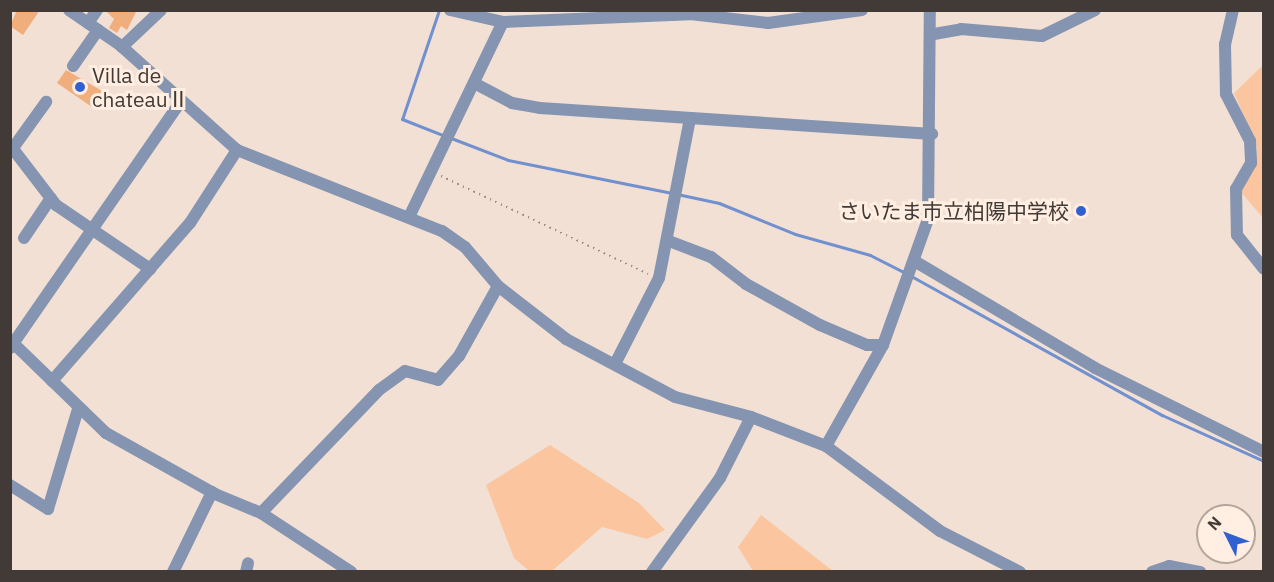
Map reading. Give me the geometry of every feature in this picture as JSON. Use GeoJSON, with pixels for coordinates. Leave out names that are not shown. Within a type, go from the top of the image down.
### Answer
{"type":"FeatureCollection","features":[{"type":"Feature","properties":{"kind":"street"},"geometry":{"type":"LineString","coordinates":[[69,10],[122,47],[237,150],[410,215],[465,247],[498,286],[566,339],[616,363],[675,397],[751,417],[826,446],[939,531],[1020,572]]}},
{"type":"Feature","properties":{"kind":"street"},"geometry":{"type":"LineString","coordinates":[[73,66],[93,27],[97,10]]}},
{"type":"Feature","properties":{"kind":"street"},"geometry":{"type":"LineString","coordinates":[[122,47],[161,10]]}},
{"type":"Feature","properties":{"kind":"street"},"geometry":{"type":"LineString","coordinates":[[450,10],[503,22],[690,14],[768,23],[862,10]]}},
{"type":"Feature","properties":{"kind":"street"},"geometry":{"type":"LineString","coordinates":[[826,446],[883,345],[916,262],[928,219],[934,33],[930,10]]}},
{"type":"Feature","properties":{"kind":"street"},"geometry":{"type":"LineString","coordinates":[[934,33],[961,30],[1042,36],[1095,10]]}},
{"type":"Feature","properties":{"kind":"street"},"geometry":{"type":"LineString","coordinates":[[1233,10],[1226,44],[1226,94],[1250,141],[1251,163],[1236,189],[1237,235],[1263,269]]}},
{"type":"Feature","properties":{"kind":"street"},"geometry":{"type":"LineString","coordinates":[[410,215],[503,22]]}},
{"type":"Feature","properties":{"kind":"street"},"geometry":{"type":"LineString","coordinates":[[474,83],[512,103],[540,108],[932,134]]}},
{"type":"Feature","properties":{"kind":"street"},"geometry":{"type":"LineString","coordinates":[[181,101],[12,344],[78,409],[106,433],[212,492],[261,513],[351,572]]}},
{"type":"Feature","properties":{"kind":"street"},"geometry":{"type":"LineString","coordinates":[[46,102],[12,146],[51,198],[150,268]]}},
{"type":"Feature","properties":{"kind":"street"},"geometry":{"type":"LineString","coordinates":[[616,363],[659,278],[669,242],[690,118]]}},
{"type":"Feature","properties":{"kind":"street"},"geometry":{"type":"LineString","coordinates":[[52,381],[190,223],[237,150]]}},
{"type":"Feature","properties":{"kind":"street"},"geometry":{"type":"LineString","coordinates":[[24,238],[51,198]]}},
{"type":"Feature","properties":{"kind":"street"},"geometry":{"type":"LineString","coordinates":[[669,242],[711,257],[746,284],[820,325],[867,345],[883,345]]}},
{"type":"Feature","properties":{"kind":"street"},"geometry":{"type":"LineString","coordinates":[[916,262],[1095,368],[1263,452]]}},
{"type":"Feature","properties":{"kind":"street"},"geometry":{"type":"LineString","coordinates":[[261,513],[379,390],[405,371],[438,380],[459,356],[498,286]]}},
{"type":"Feature","properties":{"kind":"street"},"geometry":{"type":"LineString","coordinates":[[10,485],[48,509],[78,409]]}},
{"type":"Feature","properties":{"kind":"street"},"geometry":{"type":"LineString","coordinates":[[652,572],[720,478],[751,417]]}},
{"type":"Feature","properties":{"kind":"street"},"geometry":{"type":"LineString","coordinates":[[173,572],[212,492]]}},
{"type":"Feature","properties":{"kind":"street"},"geometry":{"type":"LineString","coordinates":[[1152,572],[1170,566],[1200,572]]}},
{"type":"Feature","properties":{"kind":"path"},"geometry":{"type":"LineString","coordinates":[[431,171],[659,278]]}},
{"type":"Feature","properties":{"kind":"shaded area"},"geometry":{"type":"Polygon","coordinates":[[[1263,65],[1263,218],[1240,191],[1256,163],[1257,147],[1234,93],[1263,65]]]}},
{"type":"Feature","properties":{"kind":"shaded area"},"geometry":{"type":"Polygon","coordinates":[[[550,445],[639,503],[665,530],[647,539],[602,527],[552,571],[529,571],[514,558],[486,485],[550,445]]]}},
{"type":"Feature","properties":{"kind":"shaded area"},"geometry":{"type":"Polygon","coordinates":[[[761,515],[833,571],[753,571],[738,547],[761,515]]]}},
{"type":"Feature","properties":{"kind":"building"},"geometry":{"type":"Polygon","coordinates":[[[17,10],[40,10],[23,35],[10,26],[17,10]]]}},
{"type":"Feature","properties":{"kind":"building"},"geometry":{"type":"Polygon","coordinates":[[[105,10],[137,10],[127,30],[121,26],[117,33],[109,28],[114,19],[105,10]]]}},
{"type":"Feature","properties":{"kind":"building","name":"Villa de chateauⅡ"},"geometry":{"type":"Polygon","coordinates":[[[66,70],[102,91],[92,107],[57,83],[66,70]]]}},
{"type":"Feature","properties":{"kind":"waterway"},"geometry":{"type":"LineString","coordinates":[[439,10],[402,119],[445,136]]}},
{"type":"Feature","properties":{"kind":"waterway"},"geometry":{"type":"LineString","coordinates":[[451,138],[508,160],[671,193]]}},
{"type":"Feature","properties":{"kind":"waterway"},"geometry":{"type":"LineString","coordinates":[[677,194],[719,203],[795,234],[870,255],[905,273]]}},
{"type":"Feature","properties":{"kind":"waterway"},"geometry":{"type":"LineString","coordinates":[[911,276],[1162,415],[1264,461]]}},
{"type":"Feature","properties":{"kind":"place","name":"Villa de chateauⅡ"},"geometry":{"type":"Point","coordinates":[80,87]}},
{"type":"Feature","properties":{"kind":"place","name":"さいたま市立柏陽中学校"},"geometry":{"type":"Point","coordinates":[1081,211]}}]}
